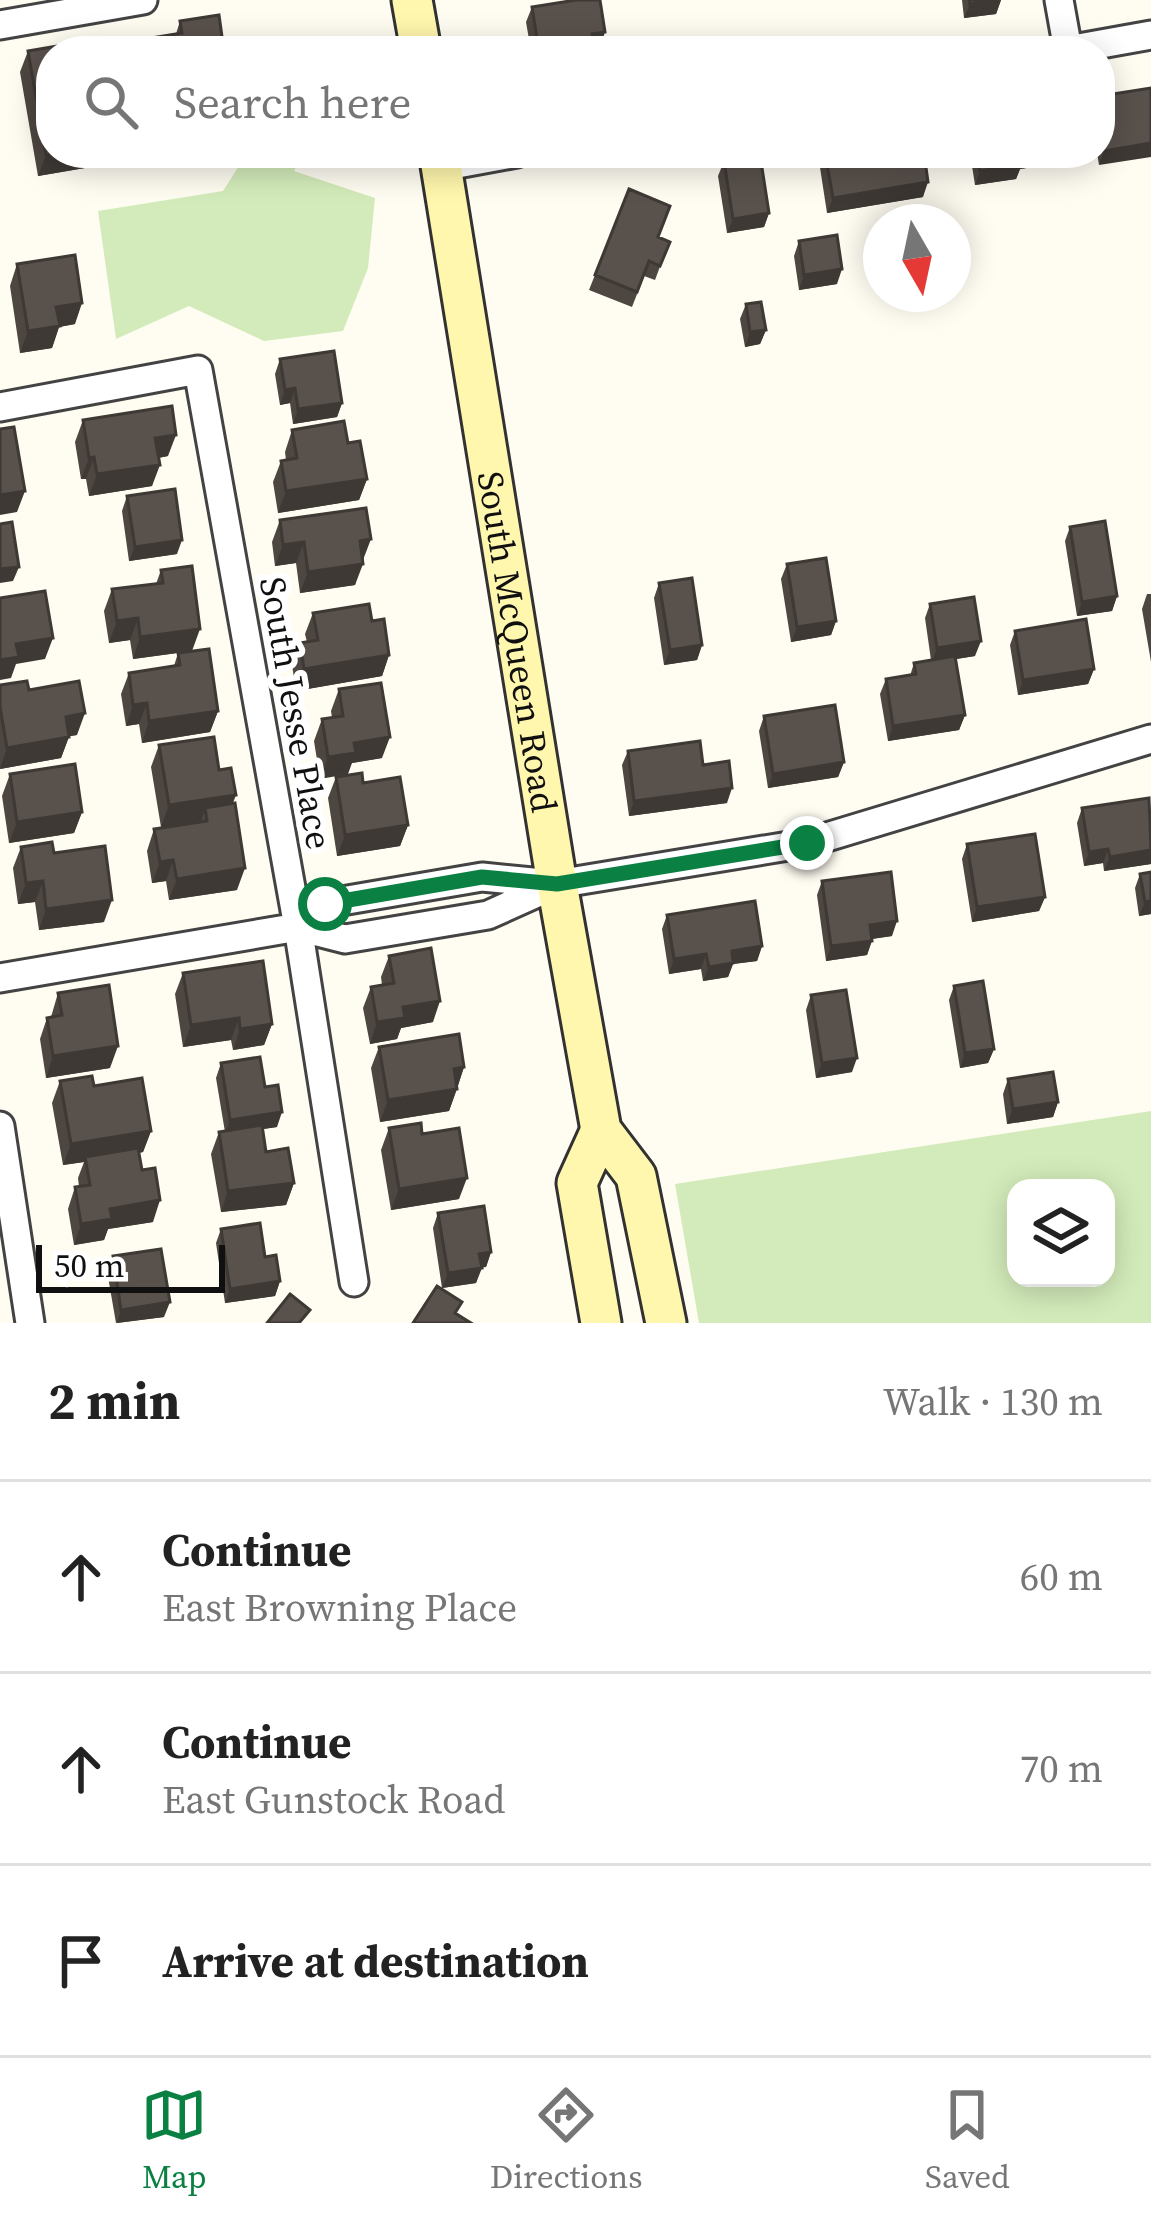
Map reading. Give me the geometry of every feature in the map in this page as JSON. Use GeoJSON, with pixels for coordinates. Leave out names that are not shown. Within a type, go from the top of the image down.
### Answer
{"type":"FeatureCollection","features":[{"type":"Feature","properties":{"kind":"main road"},"geometry":{"type":"LineString","coordinates":[[412,0],[418,36]]}},
{"type":"Feature","properties":{"kind":"main road","name":"South McQueen Road"},"geometry":{"type":"LineString","coordinates":[[441,168],[601,1130],[636,1176],[666,1323]]}},
{"type":"Feature","properties":{"kind":"main road"},"geometry":{"type":"LineString","coordinates":[[601,1130],[577,1183],[601,1323]]}},
{"type":"Feature","properties":{"kind":"street"},"geometry":{"type":"LineString","coordinates":[[0,25],[143,0]]}},
{"type":"Feature","properties":{"kind":"street"},"geometry":{"type":"LineString","coordinates":[[1059,0],[1063,36]]}},
{"type":"Feature","properties":{"kind":"street"},"geometry":{"type":"LineString","coordinates":[[1115,41],[1151,34]]}},
{"type":"Feature","properties":{"kind":"street","name":"South Jesse Place"},"geometry":{"type":"LineString","coordinates":[[0,407],[198,370],[298,927],[354,1282]]}},
{"type":"Feature","properties":{"kind":"street"},"geometry":{"type":"LineString","coordinates":[[298,927],[325,904],[482,877],[557,884],[807,843],[1151,739]]}},
{"type":"Feature","properties":{"kind":"street"},"geometry":{"type":"LineString","coordinates":[[0,978],[298,927],[345,939],[488,915],[557,884]]}},
{"type":"Feature","properties":{"kind":"street"},"geometry":{"type":"LineString","coordinates":[[0,1126],[30,1323]]}},
{"type":"Feature","properties":{"kind":"green space"},"geometry":{"type":"Polygon","coordinates":[[[238,168],[296,168],[375,198],[368,268],[343,331],[264,341],[189,306],[116,339],[98,211],[223,191],[238,168]]]}},
{"type":"Feature","properties":{"kind":"green space"},"geometry":{"type":"Polygon","coordinates":[[[1151,1111],[1151,1323],[699,1323],[675,1184],[1151,1111]]]}},
{"type":"Feature","properties":{"kind":"building"},"geometry":{"type":"Polygon","coordinates":[[[600,0],[605,32],[537,36],[532,7],[600,0]]]}},
{"type":"Feature","properties":{"kind":"building"},"geometry":{"type":"Polygon","coordinates":[[[219,15],[222,36],[164,36],[182,33],[180,21],[219,15]]]}},
{"type":"Feature","properties":{"kind":"building"},"geometry":{"type":"Polygon","coordinates":[[[36,50],[36,97],[28,51],[36,50]]]}},
{"type":"Feature","properties":{"kind":"building"},"geometry":{"type":"Polygon","coordinates":[[[1151,88],[1151,143],[1115,149],[1115,94],[1151,88]]]}},
{"type":"Feature","properties":{"kind":"building"},"geometry":{"type":"Polygon","coordinates":[[[725,168],[762,168],[769,213],[733,219],[725,168]]]}},
{"type":"Feature","properties":{"kind":"building"},"geometry":{"type":"Polygon","coordinates":[[[828,168],[926,168],[928,182],[833,198],[828,168]]]}},
{"type":"Feature","properties":{"kind":"building"},"geometry":{"type":"Polygon","coordinates":[[[629,189],[670,206],[658,237],[670,242],[660,266],[649,261],[637,292],[595,275],[629,189]]]}},
{"type":"Feature","properties":{"kind":"building"},"geometry":{"type":"Polygon","coordinates":[[[837,235],[842,269],[804,275],[799,241],[837,235]]]}},
{"type":"Feature","properties":{"kind":"building"},"geometry":{"type":"Polygon","coordinates":[[[75,255],[82,303],[56,307],[60,326],[28,331],[17,264],[75,255]]]}},
{"type":"Feature","properties":{"kind":"building"},"geometry":{"type":"Polygon","coordinates":[[[761,302],[766,330],[750,332],[746,304],[761,302]]]}},
{"type":"Feature","properties":{"kind":"building"},"geometry":{"type":"Polygon","coordinates":[[[334,351],[342,403],[298,409],[295,388],[285,390],[280,359],[334,351]]]}},
{"type":"Feature","properties":{"kind":"building"},"geometry":{"type":"Polygon","coordinates":[[[172,406],[176,435],[155,438],[160,465],[97,474],[94,457],[89,458],[83,420],[172,406]]]}},
{"type":"Feature","properties":{"kind":"building"},"geometry":{"type":"Polygon","coordinates":[[[344,421],[348,443],[360,441],[367,479],[286,491],[281,461],[297,458],[292,430],[344,421]]]}},
{"type":"Feature","properties":{"kind":"building"},"geometry":{"type":"Polygon","coordinates":[[[14,427],[25,491],[0,495],[0,429],[14,427]]]}},
{"type":"Feature","properties":{"kind":"building"},"geometry":{"type":"Polygon","coordinates":[[[175,489],[182,540],[135,547],[127,496],[175,489]]]}},
{"type":"Feature","properties":{"kind":"building"},"geometry":{"type":"Polygon","coordinates":[[[366,508],[371,539],[360,541],[363,564],[308,572],[304,542],[283,545],[280,520],[366,508]]]}},
{"type":"Feature","properties":{"kind":"building"},"geometry":{"type":"Polygon","coordinates":[[[1105,521],[1117,596],[1082,602],[1070,527],[1105,521]]]}},
{"type":"Feature","properties":{"kind":"building"},"geometry":{"type":"Polygon","coordinates":[[[12,522],[19,567],[0,569],[0,524],[12,522]]]}},
{"type":"Feature","properties":{"kind":"building"},"geometry":{"type":"Polygon","coordinates":[[[826,558],[836,621],[797,627],[787,564],[826,558]]]}},
{"type":"Feature","properties":{"kind":"building"},"geometry":{"type":"Polygon","coordinates":[[[192,566],[200,629],[140,637],[138,618],[117,621],[112,589],[163,583],[161,570],[192,566]]]}},
{"type":"Feature","properties":{"kind":"building"},"geometry":{"type":"Polygon","coordinates":[[[692,578],[702,645],[670,650],[659,583],[692,578]]]}},
{"type":"Feature","properties":{"kind":"building"},"geometry":{"type":"Polygon","coordinates":[[[45,591],[53,638],[16,644],[19,657],[0,660],[0,598],[45,591]]]}},
{"type":"Feature","properties":{"kind":"building"},"geometry":{"type":"Polygon","coordinates":[[[974,597],[981,641],[937,648],[930,604],[974,597]]]}},
{"type":"Feature","properties":{"kind":"building"},"geometry":{"type":"Polygon","coordinates":[[[369,604],[372,621],[384,619],[389,655],[304,669],[300,643],[318,640],[313,613],[369,604]]]}},
{"type":"Feature","properties":{"kind":"building"},"geometry":{"type":"Polygon","coordinates":[[[1086,619],[1094,669],[1023,680],[1015,631],[1086,619]]]}},
{"type":"Feature","properties":{"kind":"building"},"geometry":{"type":"Polygon","coordinates":[[[209,649],[218,711],[149,721],[147,703],[133,705],[129,673],[180,665],[178,653],[209,649]]]}},
{"type":"Feature","properties":{"kind":"building"},"geometry":{"type":"Polygon","coordinates":[[[955,656],[965,715],[893,726],[886,679],[916,674],[914,663],[955,656]]]}},
{"type":"Feature","properties":{"kind":"building"},"geometry":{"type":"Polygon","coordinates":[[[27,681],[29,690],[79,681],[85,713],[66,717],[69,737],[7,748],[0,685],[27,681]]]}},
{"type":"Feature","properties":{"kind":"building"},"geometry":{"type":"Polygon","coordinates":[[[381,683],[390,737],[354,743],[356,753],[328,757],[322,719],[343,716],[339,689],[381,683]]]}},
{"type":"Feature","properties":{"kind":"building"},"geometry":{"type":"Polygon","coordinates":[[[835,705],[844,762],[773,774],[764,716],[835,705]]]}},
{"type":"Feature","properties":{"kind":"building"},"geometry":{"type":"Polygon","coordinates":[[[214,737],[219,770],[231,768],[236,795],[169,805],[159,745],[214,737]]]}},
{"type":"Feature","properties":{"kind":"building"},"geometry":{"type":"Polygon","coordinates":[[[700,741],[703,765],[729,761],[732,788],[634,801],[628,751],[700,741]]]}},
{"type":"Feature","properties":{"kind":"building"},"geometry":{"type":"Polygon","coordinates":[[[75,764],[82,812],[17,822],[10,774],[75,764]]]}},
{"type":"Feature","properties":{"kind":"building"},"geometry":{"type":"Polygon","coordinates":[[[362,773],[363,783],[400,777],[408,825],[345,835],[336,777],[362,773]]]}},
{"type":"Feature","properties":{"kind":"building"},"geometry":{"type":"Polygon","coordinates":[[[1149,798],[1151,850],[1110,857],[1108,849],[1089,852],[1082,808],[1149,798]]]}},
{"type":"Feature","properties":{"kind":"building"},"geometry":{"type":"Polygon","coordinates":[[[235,803],[245,868],[177,879],[173,860],[160,862],[154,829],[207,821],[205,808],[235,803]]]}},
{"type":"Feature","properties":{"kind":"building"},"geometry":{"type":"Polygon","coordinates":[[[1035,834],[1045,897],[977,907],[967,844],[1035,834]]]}},
{"type":"Feature","properties":{"kind":"building"},"geometry":{"type":"Polygon","coordinates":[[[52,842],[54,853],[105,846],[112,900],[46,909],[43,881],[26,883],[21,847],[52,842]]]}},
{"type":"Feature","properties":{"kind":"building"},"geometry":{"type":"Polygon","coordinates":[[[891,872],[897,921],[870,925],[872,941],[831,946],[822,881],[891,872]]]}},
{"type":"Feature","properties":{"kind":"building"},"geometry":{"type":"Polygon","coordinates":[[[1151,872],[1151,901],[1145,902],[1140,874],[1151,872]]]}},
{"type":"Feature","properties":{"kind":"building"},"geometry":{"type":"Polygon","coordinates":[[[755,901],[762,946],[732,951],[733,963],[709,967],[706,954],[674,959],[667,915],[755,901]]]}},
{"type":"Feature","properties":{"kind":"building"},"geometry":{"type":"Polygon","coordinates":[[[431,948],[440,1001],[403,1007],[405,1018],[377,1022],[371,987],[394,983],[389,956],[431,948]]]}},
{"type":"Feature","properties":{"kind":"building"},"geometry":{"type":"Polygon","coordinates":[[[263,961],[272,1024],[240,1029],[239,1018],[191,1025],[183,973],[263,961]]]}},
{"type":"Feature","properties":{"kind":"building"},"geometry":{"type":"Polygon","coordinates":[[[983,981],[994,1049],[965,1053],[954,986],[983,981]]]}},
{"type":"Feature","properties":{"kind":"building"},"geometry":{"type":"Polygon","coordinates":[[[109,985],[118,1046],[53,1056],[47,1018],[62,1015],[58,993],[109,985]]]}},
{"type":"Feature","properties":{"kind":"building"},"geometry":{"type":"Polygon","coordinates":[[[846,990],[857,1058],[822,1063],[811,995],[846,990]]]}},
{"type":"Feature","properties":{"kind":"building"},"geometry":{"type":"Polygon","coordinates":[[[459,1034],[464,1067],[454,1069],[457,1089],[388,1100],[379,1047],[459,1034]]]}},
{"type":"Feature","properties":{"kind":"building"},"geometry":{"type":"Polygon","coordinates":[[[260,1057],[265,1087],[278,1085],[282,1112],[230,1120],[221,1063],[260,1057]]]}},
{"type":"Feature","properties":{"kind":"building"},"geometry":{"type":"Polygon","coordinates":[[[1053,1072],[1058,1102],[1013,1109],[1008,1079],[1053,1072]]]}},
{"type":"Feature","properties":{"kind":"building"},"geometry":{"type":"Polygon","coordinates":[[[92,1076],[94,1086],[142,1078],[151,1131],[71,1144],[60,1081],[92,1076]]]}},
{"type":"Feature","properties":{"kind":"building"},"geometry":{"type":"Polygon","coordinates":[[[421,1123],[422,1134],[459,1128],[467,1178],[399,1189],[389,1128],[421,1123]]]}},
{"type":"Feature","properties":{"kind":"building"},"geometry":{"type":"Polygon","coordinates":[[[262,1125],[266,1152],[288,1148],[294,1183],[228,1191],[219,1132],[262,1125]]]}},
{"type":"Feature","properties":{"kind":"building"},"geometry":{"type":"Polygon","coordinates":[[[138,1148],[142,1170],[155,1168],[160,1200],[110,1209],[112,1219],[81,1224],[75,1187],[90,1185],[85,1157],[138,1148]]]}},
{"type":"Feature","properties":{"kind":"building"},"geometry":{"type":"Polygon","coordinates":[[[484,1206],[491,1252],[479,1254],[482,1268],[448,1273],[438,1213],[484,1206]]]}},
{"type":"Feature","properties":{"kind":"building"},"geometry":{"type":"Polygon","coordinates":[[[260,1223],[265,1257],[276,1255],[280,1281],[230,1289],[221,1229],[260,1223]]]}},
{"type":"Feature","properties":{"kind":"building"},"geometry":{"type":"Polygon","coordinates":[[[161,1249],[170,1302],[121,1310],[113,1256],[161,1249]]]}},
{"type":"Feature","properties":{"kind":"building"},"geometry":{"type":"Polygon","coordinates":[[[437,1286],[462,1302],[455,1313],[471,1323],[413,1323],[437,1286]]]}},
{"type":"Feature","properties":{"kind":"building"},"geometry":{"type":"Polygon","coordinates":[[[290,1294],[310,1310],[299,1323],[267,1323],[290,1294]]]}},
{"type":"Feature","properties":{"kind":"route"},"geometry":{"type":"LineString","coordinates":[[325,904],[482,877],[557,884],[807,843]]}}]}
